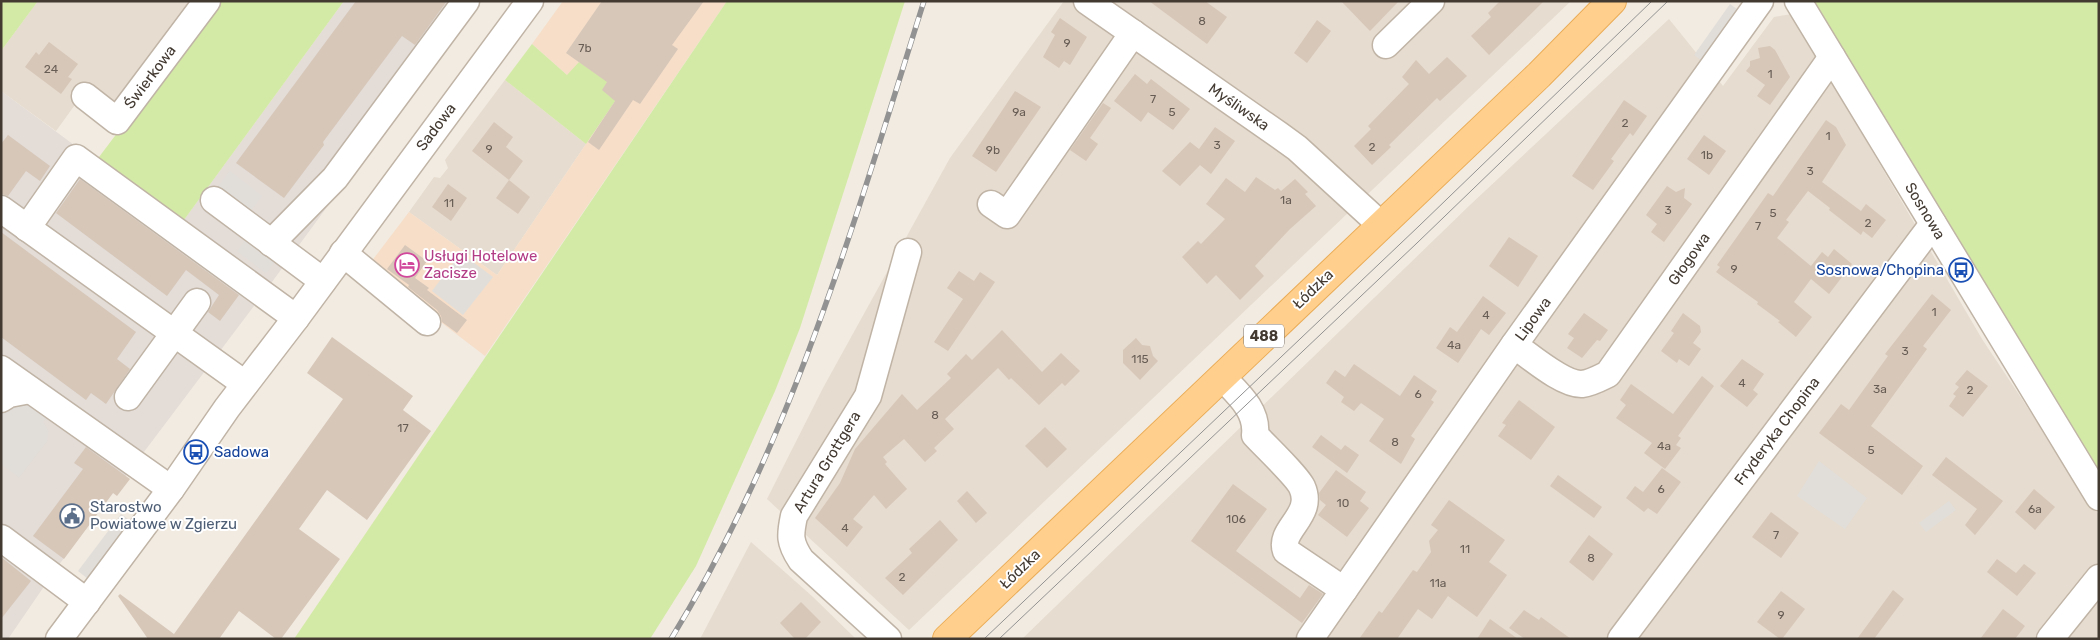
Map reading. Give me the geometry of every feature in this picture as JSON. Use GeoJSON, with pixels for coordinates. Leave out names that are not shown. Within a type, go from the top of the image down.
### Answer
{"type":"FeatureCollection","features":[{"type":"Feature","properties":{"kind":"main road","name":"Łódzka"},"geometry":{"type":"LineString","coordinates":[[948,639],[1380,224],[1422,187],[1539,75],[1612,1]]}},
{"type":"Feature","properties":{"kind":"street","name":"Świerkowa"},"geometry":{"type":"LineString","coordinates":[[85,96],[117,121],[207,1]]}},
{"type":"Feature","properties":{"kind":"street"},"geometry":{"type":"LineString","coordinates":[[271,243],[335,178],[466,1]]}},
{"type":"Feature","properties":{"kind":"street","name":"Sadowa"},"geometry":{"type":"LineString","coordinates":[[59,639],[171,489],[245,384],[296,318],[530,1]]}},
{"type":"Feature","properties":{"kind":"street","name":"Myśliwska"},"geometry":{"type":"LineString","coordinates":[[1087,1],[1296,148],[1380,224]]}},
{"type":"Feature","properties":{"kind":"street"},"geometry":{"type":"LineString","coordinates":[[1386,45],[1431,1]]}},
{"type":"Feature","properties":{"kind":"street","name":"Lipowa"},"geometry":{"type":"LineString","coordinates":[[1310,639],[1514,345],[1760,1]]}},
{"type":"Feature","properties":{"kind":"street","name":"Sosnowa"},"geometry":{"type":"LineString","coordinates":[[1798,1],[2099,497]]}},
{"type":"Feature","properties":{"kind":"street"},"geometry":{"type":"LineString","coordinates":[[991,204],[1007,216],[1133,33]]}},
{"type":"Feature","properties":{"kind":"street","name":"Głogowa"},"geometry":{"type":"LineString","coordinates":[[1514,345],[1562,378],[1571,382],[1580,384],[1608,374],[1832,57]]}},
{"type":"Feature","properties":{"kind":"street"},"geometry":{"type":"LineString","coordinates":[[27,228],[76,158],[296,318]]}},
{"type":"Feature","properties":{"kind":"street"},"geometry":{"type":"LineString","coordinates":[[214,200],[322,281]]}},
{"type":"Feature","properties":{"kind":"street"},"geometry":{"type":"LineString","coordinates":[[1,209],[245,384]]}},
{"type":"Feature","properties":{"kind":"street","name":"Fryderyka Chopina"},"geometry":{"type":"LineString","coordinates":[[1621,639],[1933,224]]}},
{"type":"Feature","properties":{"kind":"street","name":"Artura Grottgera"},"geometry":{"type":"LineString","coordinates":[[888,639],[801,560],[794,549],[790,535],[794,516],[868,396],[908,252]]}},
{"type":"Feature","properties":{"kind":"street"},"geometry":{"type":"LineString","coordinates":[[343,253],[427,322]]}},
{"type":"Feature","properties":{"kind":"street"},"geometry":{"type":"LineString","coordinates":[[128,397],[197,302]]}},
{"type":"Feature","properties":{"kind":"street"},"geometry":{"type":"LineString","coordinates":[[1,369],[171,489]]}},
{"type":"Feature","properties":{"kind":"street"},"geometry":{"type":"LineString","coordinates":[[1222,377],[1252,413],[1255,421],[1255,435],[1301,486],[1305,499],[1302,513],[1285,538],[1284,545],[1286,551],[1344,590]]}},
{"type":"Feature","properties":{"kind":"street"},"geometry":{"type":"LineString","coordinates":[[1,399],[9,394],[30,390]]}},
{"type":"Feature","properties":{"kind":"street"},"geometry":{"type":"LineString","coordinates":[[1,538],[87,602]]}},
{"type":"Feature","properties":{"kind":"street"},"geometry":{"type":"LineString","coordinates":[[2050,639],[2099,578]]}},
{"type":"Feature","properties":{"kind":"shaded area"},"geometry":{"type":"Polygon","coordinates":[[[38,1],[193,1],[115,103],[90,84],[56,131],[1,91],[1,51],[38,1]]]}},
{"type":"Feature","properties":{"kind":"shaded area"},"geometry":{"type":"Polygon","coordinates":[[[344,1],[478,1],[269,286],[58,566],[8,639],[1,639],[1,91],[181,224],[344,1]]]}},
{"type":"Feature","properties":{"kind":"shaded area"},"geometry":{"type":"Polygon","coordinates":[[[563,1],[727,1],[485,356],[374,271],[371,262],[409,212],[497,275],[622,91],[567,75],[532,44],[563,1]]]}},
{"type":"Feature","properties":{"kind":"shaded area"},"geometry":{"type":"Polygon","coordinates":[[[1064,1],[1571,1],[909,630],[767,499],[823,388],[950,158],[1064,1]]]}},
{"type":"Feature","properties":{"kind":"shaded area"},"geometry":{"type":"Polygon","coordinates":[[[1730,4],[1741,12],[1705,63],[1694,55],[1730,4]]]}},
{"type":"Feature","properties":{"kind":"shaded area"},"geometry":{"type":"Polygon","coordinates":[[[1792,14],[1982,339],[2099,515],[2099,639],[1022,639],[1470,205],[1669,19],[1723,86],[1774,17],[1792,14]]]}},
{"type":"Feature","properties":{"kind":"shaded area"},"geometry":{"type":"Polygon","coordinates":[[[505,80],[586,144],[497,275],[409,212],[434,177],[440,178],[448,168],[445,160],[505,80]]]}},
{"type":"Feature","properties":{"kind":"shaded area"},"geometry":{"type":"Polygon","coordinates":[[[230,171],[262,196],[249,213],[217,188],[230,171]]]}},
{"type":"Feature","properties":{"kind":"shaded area"},"geometry":{"type":"Polygon","coordinates":[[[247,238],[276,260],[266,273],[237,251],[247,238]]]}},
{"type":"Feature","properties":{"kind":"shaded area"},"geometry":{"type":"Polygon","coordinates":[[[461,253],[493,277],[463,315],[432,291],[461,253]]]}},
{"type":"Feature","properties":{"kind":"shaded area"},"geometry":{"type":"Polygon","coordinates":[[[1,359],[58,402],[43,422],[48,431],[47,441],[19,477],[1,464],[1,359]]]}},
{"type":"Feature","properties":{"kind":"shaded area"},"geometry":{"type":"Polygon","coordinates":[[[1819,461],[1867,498],[1845,529],[1797,496],[1819,461]]]}},
{"type":"Feature","properties":{"kind":"shaded area"},"geometry":{"type":"Polygon","coordinates":[[[1949,501],[1956,510],[1926,532],[1919,523],[1949,501]]]}},
{"type":"Feature","properties":{"kind":"shaded area"},"geometry":{"type":"Polygon","coordinates":[[[121,514],[132,522],[88,579],[78,571],[121,514]]]}},
{"type":"Feature","properties":{"kind":"shaded area"},"geometry":{"type":"Polygon","coordinates":[[[751,542],[813,597],[856,639],[700,639],[751,542]]]}},
{"type":"Feature","properties":{"kind":"green space"},"geometry":{"type":"Polygon","coordinates":[[[1,1],[38,1],[1,51],[1,1]]]}},
{"type":"Feature","properties":{"kind":"green space"},"geometry":{"type":"Polygon","coordinates":[[[217,1],[344,1],[181,224],[96,161],[217,1]]]}},
{"type":"Feature","properties":{"kind":"green space"},"geometry":{"type":"Polygon","coordinates":[[[727,1],[905,1],[800,328],[775,391],[696,566],[650,639],[294,639],[727,1]]]}},
{"type":"Feature","properties":{"kind":"green space"},"geometry":{"type":"Polygon","coordinates":[[[1810,1],[2099,1],[2099,479],[1810,1]]]}},
{"type":"Feature","properties":{"kind":"green space"},"geometry":{"type":"Polygon","coordinates":[[[532,44],[567,75],[579,62],[622,91],[586,144],[505,80],[532,44]]]}},
{"type":"Feature","properties":{"kind":"building"},"geometry":{"type":"Polygon","coordinates":[[[356,1],[447,1],[415,45],[402,36],[284,198],[236,163],[356,1]]]}},
{"type":"Feature","properties":{"kind":"building"},"geometry":{"type":"Polygon","coordinates":[[[602,1],[704,1],[672,45],[678,49],[640,104],[633,100],[599,150],[588,142],[615,101],[602,90],[607,82],[566,53],[602,1]]]}},
{"type":"Feature","properties":{"kind":"building"},"geometry":{"type":"Polygon","coordinates":[[[1149,1],[1205,1],[1227,17],[1207,44],[1149,1]]]}},
{"type":"Feature","properties":{"kind":"building"},"geometry":{"type":"Polygon","coordinates":[[[1341,1],[1399,1],[1370,31],[1341,1]]]}},
{"type":"Feature","properties":{"kind":"building"},"geometry":{"type":"Polygon","coordinates":[[[1500,1],[1544,1],[1489,55],[1471,36],[1491,17],[1488,13],[1500,1]]]}},
{"type":"Feature","properties":{"kind":"building"},"geometry":{"type":"Polygon","coordinates":[[[1060,18],[1087,37],[1070,65],[1064,61],[1059,68],[1043,57],[1055,35],[1051,32],[1060,18]]]}},
{"type":"Feature","properties":{"kind":"building"},"geometry":{"type":"Polygon","coordinates":[[[1317,20],[1331,31],[1307,63],[1294,53],[1317,20]]]}},
{"type":"Feature","properties":{"kind":"building"},"geometry":{"type":"Polygon","coordinates":[[[49,42],[78,64],[68,77],[72,79],[61,94],[25,67],[36,52],[39,55],[49,42]]]}},
{"type":"Feature","properties":{"kind":"building"},"geometry":{"type":"Polygon","coordinates":[[[1770,46],[1775,50],[1790,77],[1770,105],[1757,96],[1765,85],[1746,71],[1750,66],[1750,61],[1760,58],[1758,48],[1770,46]]]}},
{"type":"Feature","properties":{"kind":"building"},"geometry":{"type":"Polygon","coordinates":[[[1447,57],[1467,76],[1440,101],[1437,98],[1389,145],[1391,147],[1372,165],[1354,146],[1371,129],[1368,126],[1409,84],[1402,77],[1416,60],[1429,74],[1447,57]]]}},
{"type":"Feature","properties":{"kind":"building"},"geometry":{"type":"Polygon","coordinates":[[[1135,74],[1147,84],[1151,79],[1190,109],[1173,130],[1148,112],[1141,122],[1114,101],[1135,74]]]}},
{"type":"Feature","properties":{"kind":"building"},"geometry":{"type":"Polygon","coordinates":[[[1015,91],[1041,107],[996,172],[972,156],[1015,91]]]}},
{"type":"Feature","properties":{"kind":"building"},"geometry":{"type":"Polygon","coordinates":[[[1624,100],[1647,116],[1633,136],[1630,133],[1611,159],[1614,161],[1593,190],[1572,176],[1624,100]]]}},
{"type":"Feature","properties":{"kind":"building"},"geometry":{"type":"Polygon","coordinates":[[[1103,103],[1111,108],[1090,138],[1098,144],[1086,161],[1070,150],[1103,103]]]}},
{"type":"Feature","properties":{"kind":"building"},"geometry":{"type":"Polygon","coordinates":[[[1826,120],[1836,127],[1846,145],[1822,182],[1861,211],[1866,204],[1886,220],[1872,238],[1863,231],[1861,235],[1808,191],[1786,220],[1789,222],[1777,238],[1811,266],[1822,252],[1828,257],[1834,249],[1852,264],[1829,294],[1811,279],[1794,302],[1812,317],[1796,337],[1778,322],[1780,321],[1757,304],[1758,302],[1716,272],[1720,267],[1717,265],[1768,193],[1773,196],[1826,120]]]}},
{"type":"Feature","properties":{"kind":"building"},"geometry":{"type":"Polygon","coordinates":[[[494,122],[513,137],[506,147],[523,161],[509,180],[472,151],[494,122]]]}},
{"type":"Feature","properties":{"kind":"building"},"geometry":{"type":"Polygon","coordinates":[[[1215,127],[1235,141],[1211,174],[1200,165],[1180,186],[1162,171],[1190,142],[1199,149],[1215,127]]]}},
{"type":"Feature","properties":{"kind":"building"},"geometry":{"type":"Polygon","coordinates":[[[8,135],[50,166],[40,181],[26,171],[8,196],[1,194],[1,144],[8,135]]]}},
{"type":"Feature","properties":{"kind":"building"},"geometry":{"type":"Polygon","coordinates":[[[1704,135],[1726,151],[1709,175],[1687,159],[1704,135]]]}},
{"type":"Feature","properties":{"kind":"building"},"geometry":{"type":"Polygon","coordinates":[[[1256,177],[1275,190],[1278,188],[1281,191],[1295,179],[1308,192],[1305,194],[1316,206],[1290,229],[1255,266],[1264,276],[1240,300],[1216,275],[1207,284],[1182,257],[1198,241],[1201,244],[1225,219],[1206,204],[1226,178],[1245,192],[1256,177]]]}},
{"type":"Feature","properties":{"kind":"building"},"geometry":{"type":"Polygon","coordinates":[[[80,179],[239,295],[220,321],[208,312],[219,295],[186,270],[167,296],[56,213],[80,179]]]}},
{"type":"Feature","properties":{"kind":"building"},"geometry":{"type":"Polygon","coordinates":[[[509,180],[530,197],[518,214],[496,198],[509,180]]]}},
{"type":"Feature","properties":{"kind":"building"},"geometry":{"type":"Polygon","coordinates":[[[448,184],[467,198],[451,221],[432,207],[448,184]]]}},
{"type":"Feature","properties":{"kind":"building"},"geometry":{"type":"Polygon","coordinates":[[[1667,186],[1676,192],[1685,188],[1684,198],[1692,204],[1664,242],[1651,232],[1657,224],[1646,215],[1667,186]]]}},
{"type":"Feature","properties":{"kind":"building"},"geometry":{"type":"Polygon","coordinates":[[[1,232],[136,332],[117,359],[130,369],[106,404],[91,393],[86,400],[1,337],[1,232]]]}},
{"type":"Feature","properties":{"kind":"building"},"geometry":{"type":"Polygon","coordinates":[[[1509,237],[1538,256],[1518,287],[1489,266],[1509,237]]]}},
{"type":"Feature","properties":{"kind":"building"},"geometry":{"type":"Polygon","coordinates":[[[405,245],[427,261],[415,278],[429,288],[427,290],[467,320],[457,333],[442,322],[437,310],[408,287],[409,285],[387,269],[405,245]]]}},
{"type":"Feature","properties":{"kind":"building"},"geometry":{"type":"Polygon","coordinates":[[[959,271],[974,281],[980,272],[995,282],[948,351],[934,342],[963,299],[947,288],[959,271]]]}},
{"type":"Feature","properties":{"kind":"building"},"geometry":{"type":"Polygon","coordinates":[[[1932,294],[1951,310],[1923,346],[1927,349],[1871,426],[1923,466],[1902,495],[1819,433],[1841,404],[1849,410],[1888,356],[1885,354],[1932,294]]]}},
{"type":"Feature","properties":{"kind":"building"},"geometry":{"type":"Polygon","coordinates":[[[1483,296],[1506,313],[1489,335],[1481,329],[1458,363],[1436,348],[1450,327],[1457,332],[1483,296]]]}},
{"type":"Feature","properties":{"kind":"building"},"geometry":{"type":"Polygon","coordinates":[[[1584,313],[1608,330],[1600,341],[1597,340],[1582,358],[1567,348],[1574,338],[1568,334],[1584,313]]]}},
{"type":"Feature","properties":{"kind":"building"},"geometry":{"type":"Polygon","coordinates":[[[1683,313],[1700,326],[1701,332],[1693,343],[1701,349],[1689,366],[1679,359],[1677,363],[1661,351],[1674,333],[1671,331],[1683,313]]]}},
{"type":"Feature","properties":{"kind":"building"},"geometry":{"type":"Polygon","coordinates":[[[1002,330],[1042,372],[1061,353],[1080,371],[1065,386],[1062,383],[1039,405],[1011,378],[1009,380],[998,368],[945,419],[954,429],[934,448],[937,451],[925,462],[904,439],[883,457],[887,462],[885,464],[907,489],[886,509],[874,495],[853,519],[863,527],[847,547],[815,518],[840,483],[855,449],[902,394],[917,410],[951,378],[947,374],[966,354],[972,360],[1002,330]]]}},
{"type":"Feature","properties":{"kind":"building"},"geometry":{"type":"Polygon","coordinates":[[[332,337],[413,396],[403,410],[431,431],[367,520],[327,490],[299,529],[340,559],[281,639],[276,639],[239,611],[219,639],[148,639],[118,596],[120,594],[174,634],[343,399],[307,373],[332,337]]]}},
{"type":"Feature","properties":{"kind":"building"},"geometry":{"type":"Polygon","coordinates":[[[1136,338],[1142,345],[1150,346],[1153,356],[1158,361],[1140,380],[1123,363],[1123,350],[1136,338]]]}},
{"type":"Feature","properties":{"kind":"building"},"geometry":{"type":"Polygon","coordinates":[[[1742,359],[1764,374],[1753,390],[1758,394],[1747,407],[1720,386],[1742,359]]]}},
{"type":"Feature","properties":{"kind":"building"},"geometry":{"type":"Polygon","coordinates":[[[1354,364],[1400,396],[1414,375],[1437,391],[1431,400],[1434,402],[1411,436],[1415,439],[1401,464],[1369,441],[1384,419],[1361,403],[1354,411],[1341,402],[1344,397],[1326,383],[1335,370],[1345,377],[1354,364]]]}},
{"type":"Feature","properties":{"kind":"building"},"geometry":{"type":"Polygon","coordinates":[[[1967,370],[1988,386],[1963,417],[1949,406],[1956,396],[1953,394],[1959,387],[1955,384],[1967,370]]]}},
{"type":"Feature","properties":{"kind":"building"},"geometry":{"type":"Polygon","coordinates":[[[1702,376],[1714,386],[1678,436],[1681,438],[1676,445],[1681,448],[1665,469],[1644,453],[1652,443],[1616,418],[1626,405],[1620,400],[1631,384],[1673,414],[1702,376]]]}},
{"type":"Feature","properties":{"kind":"building"},"geometry":{"type":"Polygon","coordinates":[[[1519,400],[1555,427],[1531,460],[1498,436],[1506,425],[1502,423],[1519,400]]]}},
{"type":"Feature","properties":{"kind":"building"},"geometry":{"type":"Polygon","coordinates":[[[1045,427],[1067,449],[1047,468],[1025,446],[1045,427]]]}},
{"type":"Feature","properties":{"kind":"building"},"geometry":{"type":"Polygon","coordinates":[[[1321,435],[1341,450],[1345,445],[1359,455],[1347,473],[1312,447],[1321,435]]]}},
{"type":"Feature","properties":{"kind":"building","name":"Starostwo Powiatowe w Zgierzu"},"geometry":{"type":"Polygon","coordinates":[[[86,447],[130,479],[117,496],[113,493],[64,559],[33,536],[83,469],[74,463],[86,447]]]}},
{"type":"Feature","properties":{"kind":"building"},"geometry":{"type":"Polygon","coordinates":[[[1946,457],[2003,501],[1975,535],[1965,525],[1977,509],[1932,475],[1946,457]]]}},
{"type":"Feature","properties":{"kind":"building"},"geometry":{"type":"Polygon","coordinates":[[[1662,468],[1681,482],[1657,514],[1648,508],[1644,512],[1626,498],[1635,486],[1643,492],[1662,468]]]}},
{"type":"Feature","properties":{"kind":"building"},"geometry":{"type":"Polygon","coordinates":[[[1336,470],[1366,492],[1360,501],[1369,508],[1347,537],[1318,515],[1326,505],[1320,500],[1319,493],[1336,470]]]}},
{"type":"Feature","properties":{"kind":"building"},"geometry":{"type":"Polygon","coordinates":[[[1558,475],[1602,507],[1594,518],[1550,486],[1558,475]]]}},
{"type":"Feature","properties":{"kind":"building"},"geometry":{"type":"Polygon","coordinates":[[[1233,484],[1267,509],[1236,551],[1300,598],[1309,585],[1323,594],[1302,623],[1191,541],[1233,484]]]}},
{"type":"Feature","properties":{"kind":"building"},"geometry":{"type":"Polygon","coordinates":[[[2034,489],[2055,507],[2035,530],[2015,512],[2034,489]]]}},
{"type":"Feature","properties":{"kind":"building"},"geometry":{"type":"Polygon","coordinates":[[[967,491],[987,513],[976,523],[957,501],[967,491]]]}},
{"type":"Feature","properties":{"kind":"building"},"geometry":{"type":"Polygon","coordinates":[[[1449,500],[1505,540],[1489,562],[1507,575],[1477,617],[1448,596],[1432,619],[1418,609],[1397,639],[1359,639],[1379,611],[1382,613],[1413,570],[1417,572],[1431,552],[1429,541],[1438,530],[1431,525],[1449,500]]]}},
{"type":"Feature","properties":{"kind":"building"},"geometry":{"type":"Polygon","coordinates":[[[1771,512],[1799,533],[1781,558],[1752,537],[1771,512]]]}},
{"type":"Feature","properties":{"kind":"building"},"geometry":{"type":"Polygon","coordinates":[[[940,520],[958,540],[903,595],[885,578],[912,553],[909,549],[940,520]]]}},
{"type":"Feature","properties":{"kind":"building"},"geometry":{"type":"Polygon","coordinates":[[[1589,535],[1613,554],[1593,581],[1569,562],[1589,535]]]}},
{"type":"Feature","properties":{"kind":"building"},"geometry":{"type":"Polygon","coordinates":[[[1,557],[31,581],[1,619],[1,557]]]}},
{"type":"Feature","properties":{"kind":"building"},"geometry":{"type":"Polygon","coordinates":[[[1997,559],[2016,573],[2024,564],[2036,573],[2017,596],[1987,572],[1997,559]]]}},
{"type":"Feature","properties":{"kind":"building"},"geometry":{"type":"Polygon","coordinates":[[[1893,590],[1904,599],[1874,639],[1857,639],[1893,590]]]}},
{"type":"Feature","properties":{"kind":"building"},"geometry":{"type":"Polygon","coordinates":[[[1781,591],[1805,609],[1782,639],[1780,639],[1757,622],[1781,591]]]}},
{"type":"Feature","properties":{"kind":"building"},"geometry":{"type":"Polygon","coordinates":[[[801,602],[821,622],[805,639],[795,639],[780,623],[801,602]]]}},
{"type":"Feature","properties":{"kind":"building"},"geometry":{"type":"Polygon","coordinates":[[[2003,609],[2025,626],[2015,639],[1980,639],[2003,609]]]}},
{"type":"Feature","properties":{"kind":"building"},"geometry":{"type":"Polygon","coordinates":[[[1524,610],[1539,620],[1541,617],[1571,639],[1525,639],[1509,628],[1524,610]]]}},
{"type":"Feature","properties":{"kind":"building"},"geometry":{"type":"Polygon","coordinates":[[[1490,619],[1518,639],[1477,639],[1490,619]]]}},
{"type":"Feature","properties":{"kind":"tram line"},"geometry":{"type":"LineString","coordinates":[[984,639],[1419,226],[1652,1]]}},
{"type":"Feature","properties":{"kind":"tram line"},"geometry":{"type":"LineString","coordinates":[[999,639],[1417,243],[1668,1]]}},
{"type":"Feature","properties":{"kind":"railway"},"geometry":{"type":"LineString","coordinates":[[671,639],[714,564],[752,487],[786,408],[846,247],[924,1]]}},
{"type":"Feature","properties":{"kind":"place","name":"Usługi Hotelowe Zacisze"},"geometry":{"type":"Point","coordinates":[407,265]}},
{"type":"Feature","properties":{"kind":"place","name":"Sosnowa/Chopina"},"geometry":{"type":"Point","coordinates":[1961,270]}},
{"type":"Feature","properties":{"kind":"place","name":"Sadowa"},"geometry":{"type":"Point","coordinates":[196,452]}},
{"type":"Feature","properties":{"kind":"place","name":"Starostwo Powiatowe w Zgierzu"},"geometry":{"type":"Point","coordinates":[72,516]}}]}
